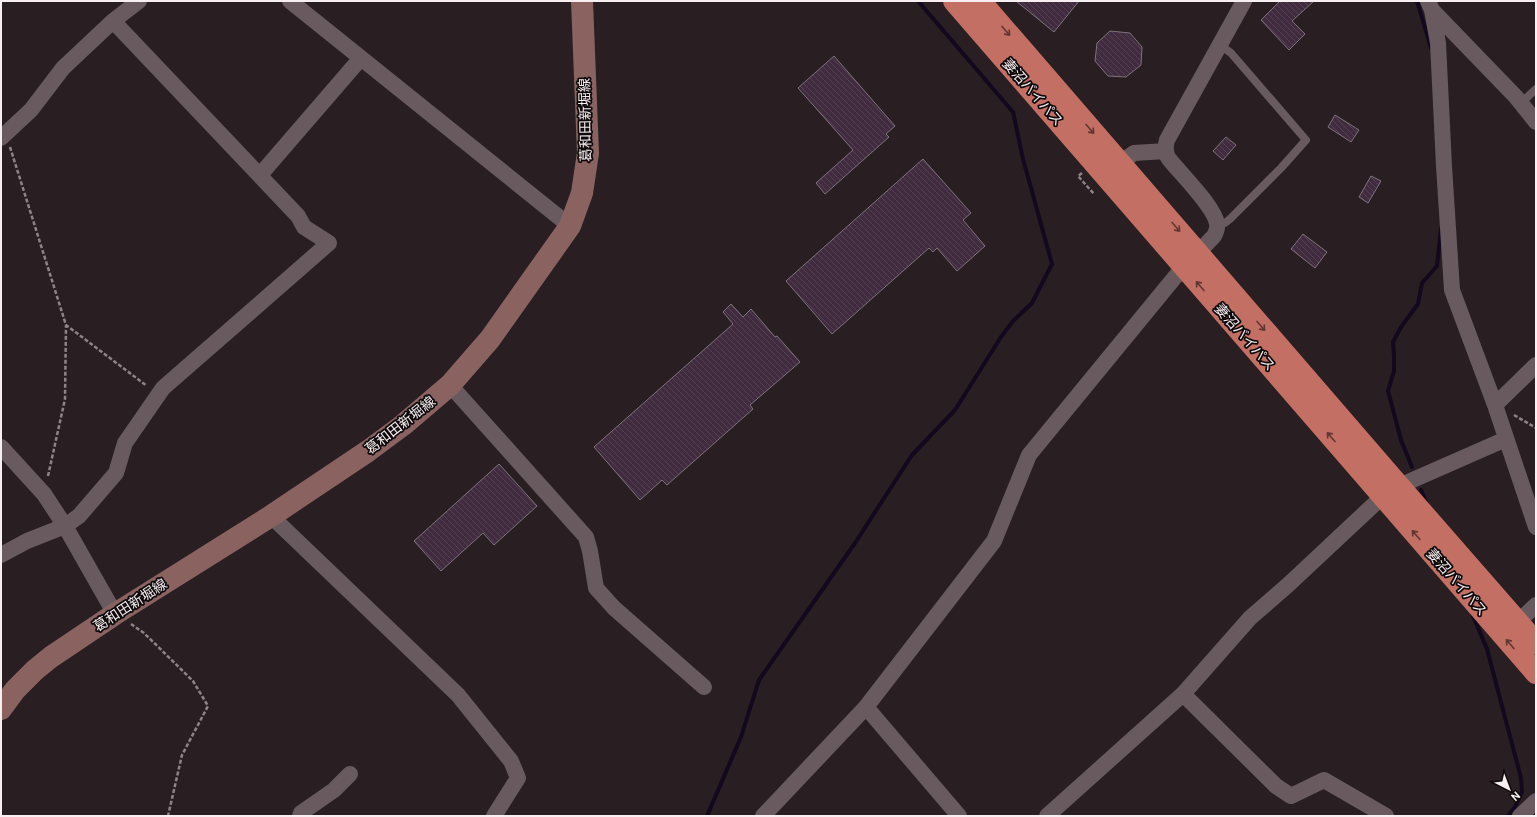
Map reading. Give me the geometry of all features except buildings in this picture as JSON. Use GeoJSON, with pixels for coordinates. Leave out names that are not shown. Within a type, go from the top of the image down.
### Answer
{"type":"FeatureCollection","features":[{"type":"Feature","properties":{"kind":"highway","name":"妻沼バイパス"},"geometry":{"type":"LineString","coordinates":[[954,1],[1191,260],[1391,491],[1536,673]]}},
{"type":"Feature","properties":{"kind":"highway","name":"妻沼バイパス"},"geometry":{"type":"LineString","coordinates":[[980,1],[1120,164],[1191,260]]}},
{"type":"Feature","properties":{"kind":"highway","name":"妻沼バイパス"},"geometry":{"type":"LineString","coordinates":[[1391,491],[1518,622],[1536,643]]}},
{"type":"Feature","properties":{"kind":"main road","name":"葛和田新堀線"},"geometry":{"type":"LineString","coordinates":[[1,709],[15,690],[35,670],[51,657],[115,614],[271,516],[368,451],[403,425],[450,384],[490,339],[570,226],[582,192],[588,153],[582,1]]}},
{"type":"Feature","properties":{"kind":"street"},"geometry":{"type":"LineString","coordinates":[[3,136],[31,110],[62,68],[113,21],[139,1]]}},
{"type":"Feature","properties":{"kind":"street"},"geometry":{"type":"LineString","coordinates":[[290,1],[570,226]]}},
{"type":"Feature","properties":{"kind":"street"},"geometry":{"type":"LineString","coordinates":[[763,816],[866,707],[994,542],[1030,455],[1191,260],[1214,236],[1217,230],[1215,217],[1198,192],[1169,159],[1166,151],[1167,140],[1244,1]]}},
{"type":"Feature","properties":{"kind":"street"},"geometry":{"type":"LineString","coordinates":[[1430,5],[1521,103],[1536,122]]}},
{"type":"Feature","properties":{"kind":"street"},"geometry":{"type":"LineString","coordinates":[[1430,5],[1438,43],[1452,290],[1495,405],[1536,527]]}},
{"type":"Feature","properties":{"kind":"street"},"geometry":{"type":"LineString","coordinates":[[1,555],[27,540],[65,526],[79,516],[116,473],[125,443],[163,388],[329,243],[304,227],[298,216],[260,175],[113,21]]}},
{"type":"Feature","properties":{"kind":"street"},"geometry":{"type":"LineString","coordinates":[[260,175],[361,58]]}},
{"type":"Feature","properties":{"kind":"street"},"geometry":{"type":"LineString","coordinates":[[1120,164],[1134,153],[1166,151]]}},
{"type":"Feature","properties":{"kind":"street"},"geometry":{"type":"LineString","coordinates":[[1495,405],[1536,365]]}},
{"type":"Feature","properties":{"kind":"street"},"geometry":{"type":"LineString","coordinates":[[450,384],[586,537],[590,551],[596,588],[614,608],[704,687]]}},
{"type":"Feature","properties":{"kind":"street"},"geometry":{"type":"LineString","coordinates":[[1047,816],[1183,694],[1250,618],[1290,584],[1391,491],[1506,439]]}},
{"type":"Feature","properties":{"kind":"street"},"geometry":{"type":"LineString","coordinates":[[1,447],[44,494],[65,526],[115,614]]}},
{"type":"Feature","properties":{"kind":"street"},"geometry":{"type":"LineString","coordinates":[[271,516],[458,694],[511,761],[518,778],[494,816]]}},
{"type":"Feature","properties":{"kind":"street"},"geometry":{"type":"LineString","coordinates":[[1518,622],[1536,605]]}},
{"type":"Feature","properties":{"kind":"street"},"geometry":{"type":"LineString","coordinates":[[1183,694],[1276,786],[1291,796],[1324,780],[1386,816]]}},
{"type":"Feature","properties":{"kind":"street"},"geometry":{"type":"LineString","coordinates":[[866,707],[959,816]]}},
{"type":"Feature","properties":{"kind":"street"},"geometry":{"type":"LineString","coordinates":[[300,816],[301,813],[334,790],[350,774]]}},
{"type":"Feature","properties":{"kind":"street"},"geometry":{"type":"LineString","coordinates":[[1520,816],[1536,801]]}},
{"type":"Feature","properties":{"kind":"lane"},"geometry":{"type":"LineString","coordinates":[[1217,224],[1224,223],[1230,219],[1281,168],[1306,140],[1231,53],[1220,45]]}},
{"type":"Feature","properties":{"kind":"lane"},"geometry":{"type":"LineString","coordinates":[[1521,103],[1536,89]]}},
{"type":"Feature","properties":{"kind":"path"},"geometry":{"type":"LineString","coordinates":[[3,136],[66,325],[66,399],[44,494]]}},
{"type":"Feature","properties":{"kind":"path"},"geometry":{"type":"LineString","coordinates":[[1078,176],[1094,194]]}},
{"type":"Feature","properties":{"kind":"path"},"geometry":{"type":"LineString","coordinates":[[66,325],[158,395]]}},
{"type":"Feature","properties":{"kind":"path"},"geometry":{"type":"LineString","coordinates":[[115,614],[144,633],[188,676],[193,681],[208,706],[182,755],[168,816]]}},
{"type":"Feature","properties":{"kind":"waterway"},"geometry":{"type":"LineString","coordinates":[[707,816],[741,737],[759,680],[855,543],[912,455],[955,410],[1001,337],[1013,321],[1032,303],[1052,264],[1023,159],[1013,112],[918,1]]}},
{"type":"Feature","properties":{"kind":"waterway"},"geometry":{"type":"LineString","coordinates":[[1417,1],[1431,48]]}},
{"type":"Feature","properties":{"kind":"waterway"},"geometry":{"type":"LineString","coordinates":[[1412,467],[1401,440],[1388,391],[1394,371],[1393,342],[1401,327],[1418,304],[1422,283],[1437,266],[1441,229]]}},
{"type":"Feature","properties":{"kind":"waterway"},"geometry":{"type":"LineString","coordinates":[[1421,490],[1427,504]]}},
{"type":"Feature","properties":{"kind":"waterway"},"geometry":{"type":"LineString","coordinates":[[1473,616],[1487,649],[1521,778],[1522,792],[1515,807],[1508,816]]}}]}
